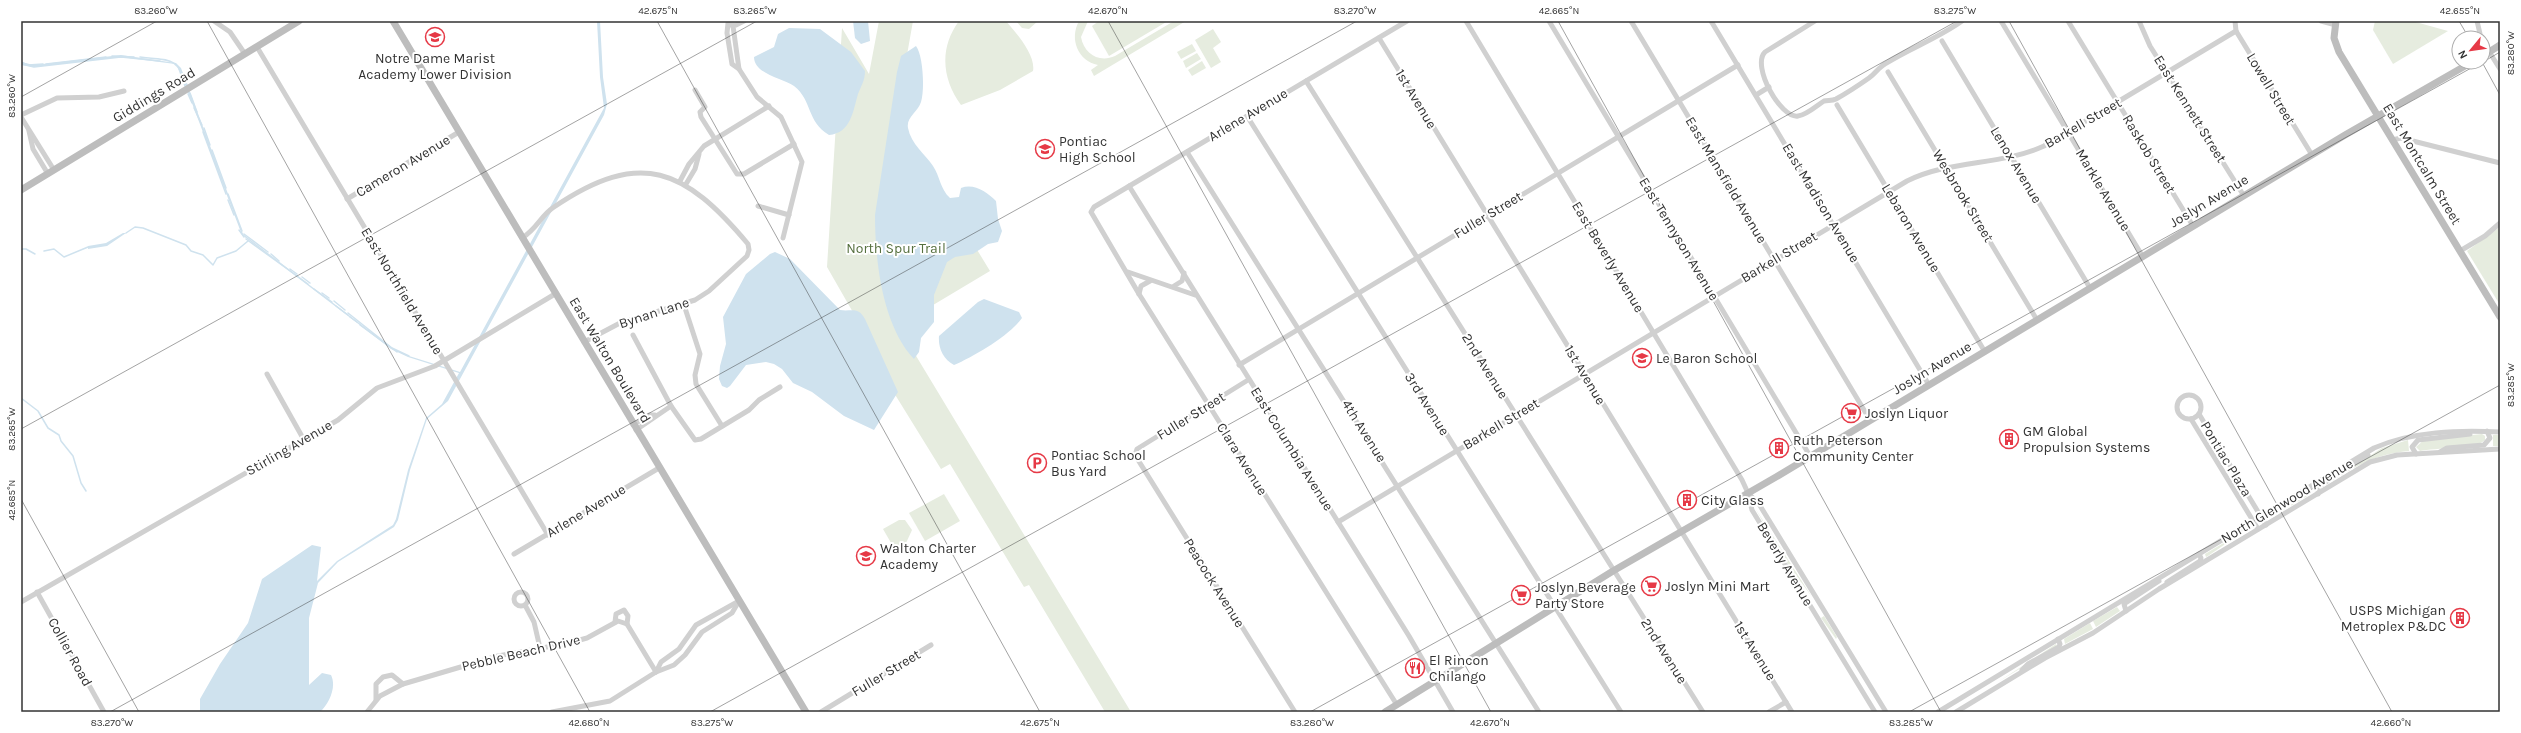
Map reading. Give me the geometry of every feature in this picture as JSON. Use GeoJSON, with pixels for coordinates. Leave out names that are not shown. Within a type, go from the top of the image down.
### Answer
{"type":"FeatureCollection","features":[{"type":"Feature","properties":{"kind":"main road","name":"Giddings Road"},"geometry":{"type":"LineString","coordinates":[[21,190],[300,21]]}},
{"type":"Feature","properties":{"kind":"main road","name":"East Walton Boulevard"},"geometry":{"type":"LineString","coordinates":[[392,21],[806,712]]}},
{"type":"Feature","properties":{"kind":"main road","name":"East Montcalm Street"},"geometry":{"type":"LineString","coordinates":[[2336,23],[2334,38],[2337,49],[2500,317]]}},
{"type":"Feature","properties":{"kind":"main road"},"geometry":{"type":"LineString","coordinates":[[2491,51],[2500,45]]}},
{"type":"Feature","properties":{"kind":"main road","name":"Joslyn Avenue"},"geometry":{"type":"LineString","coordinates":[[1386,712],[1495,642],[1613,571],[1748,493],[2312,155],[2458,70]]}},
{"type":"Feature","properties":{"kind":"street"},"geometry":{"type":"LineString","coordinates":[[214,21],[230,32],[245,54]]}},
{"type":"Feature","properties":{"kind":"street"},"geometry":{"type":"LineString","coordinates":[[733,26],[744,21]]}},
{"type":"Feature","properties":{"kind":"street","name":"Arlene Avenue"},"geometry":{"type":"LineString","coordinates":[[1091,211],[1094,207],[1407,21]]}},
{"type":"Feature","properties":{"kind":"street","name":"East Beverly Avenue"},"geometry":{"type":"LineString","coordinates":[[1466,21],[1748,493]]}},
{"type":"Feature","properties":{"kind":"street","name":"East Tennyson Avenue"},"geometry":{"type":"LineString","coordinates":[[1549,21],[1810,456]]}},
{"type":"Feature","properties":{"kind":"street","name":"East Mansfield Avenue"},"geometry":{"type":"LineString","coordinates":[[1631,21],[1870,420]]}},
{"type":"Feature","properties":{"kind":"street","name":"East Madison Avenue"},"geometry":{"type":"LineString","coordinates":[[1711,21],[1929,385]]}},
{"type":"Feature","properties":{"kind":"street"},"geometry":{"type":"LineString","coordinates":[[1814,21],[1763,54],[1760,70],[1769,87],[1786,112],[1792,116],[1799,116],[1826,100],[1836,99],[1870,78],[1882,65],[1905,52],[1934,40],[1962,21]]}},
{"type":"Feature","properties":{"kind":"street","name":"Markle Avenue"},"geometry":{"type":"LineString","coordinates":[[2001,21],[2143,257]]}},
{"type":"Feature","properties":{"kind":"street","name":"Raskob Street"},"geometry":{"type":"LineString","coordinates":[[2068,21],[2193,226]]}},
{"type":"Feature","properties":{"kind":"street","name":"East Kennett Street"},"geometry":{"type":"LineString","coordinates":[[2139,21],[2145,37],[2244,196]]}},
{"type":"Feature","properties":{"kind":"street","name":"Lowell Street"},"geometry":{"type":"LineString","coordinates":[[2235,21],[2236,31],[2312,155]]}},
{"type":"Feature","properties":{"kind":"street"},"geometry":{"type":"LineString","coordinates":[[2321,21],[2336,23]]}},
{"type":"Feature","properties":{"kind":"street"},"geometry":{"type":"LineString","coordinates":[[727,22],[733,26],[738,69]]}},
{"type":"Feature","properties":{"kind":"street"},"geometry":{"type":"LineString","coordinates":[[727,22],[731,61],[756,95],[783,119],[802,165],[783,238]]}},
{"type":"Feature","properties":{"kind":"street","name":"Barkell Street"},"geometry":{"type":"LineString","coordinates":[[1338,522],[1774,260],[1917,176],[1945,166],[2011,157],[2040,148],[2118,103],[2236,31]]}},
{"type":"Feature","properties":{"kind":"street","name":"1st Avenue"},"geometry":{"type":"LineString","coordinates":[[1379,38],[1792,712]]}},
{"type":"Feature","properties":{"kind":"street","name":"Lenox Avenue"},"geometry":{"type":"LineString","coordinates":[[1942,41],[2090,288]]}},
{"type":"Feature","properties":{"kind":"street","name":"East Northfield Avenue"},"geometry":{"type":"LineString","coordinates":[[257,47],[548,535]]}},
{"type":"Feature","properties":{"kind":"street"},"geometry":{"type":"LineString","coordinates":[[2491,59],[2500,69]]}},
{"type":"Feature","properties":{"kind":"street","name":"Fuller Street"},"geometry":{"type":"LineString","coordinates":[[1239,364],[1738,65]]}},
{"type":"Feature","properties":{"kind":"street","name":"Wesbrook Street"},"geometry":{"type":"LineString","coordinates":[[1888,72],[2038,320]]}},
{"type":"Feature","properties":{"kind":"street","name":"2nd Avenue"},"geometry":{"type":"LineString","coordinates":[[1306,81],[1702,712]]}},
{"type":"Feature","properties":{"kind":"street"},"geometry":{"type":"LineString","coordinates":[[1756,95],[1769,87]]}},
{"type":"Feature","properties":{"kind":"street"},"geometry":{"type":"LineString","coordinates":[[695,90],[705,107],[700,112],[701,117],[734,173],[740,175],[794,144]]}},
{"type":"Feature","properties":{"kind":"street"},"geometry":{"type":"LineString","coordinates":[[51,172],[21,116],[39,105],[57,98],[100,97],[124,91]]}},
{"type":"Feature","properties":{"kind":"street","name":"Lebaron Avenue"},"geometry":{"type":"LineString","coordinates":[[1837,105],[1985,352]]}},
{"type":"Feature","properties":{"kind":"street"},"geometry":{"type":"LineString","coordinates":[[680,181],[690,164],[704,146],[769,106]]}},
{"type":"Feature","properties":{"kind":"street","name":"3rd Avenue"},"geometry":{"type":"LineString","coordinates":[[1246,116],[1620,712]]}},
{"type":"Feature","properties":{"kind":"street","name":"Cameron Avenue"},"geometry":{"type":"LineString","coordinates":[[348,199],[459,132]]}},
{"type":"Feature","properties":{"kind":"street"},"geometry":{"type":"LineString","coordinates":[[2392,140],[2401,138],[2500,163]]}},
{"type":"Feature","properties":{"kind":"street","name":"4th Avenue"},"geometry":{"type":"LineString","coordinates":[[1187,152],[1539,712]]}},
{"type":"Feature","properties":{"kind":"street"},"geometry":{"type":"LineString","coordinates":[[522,238],[534,231],[555,206],[606,178],[626,173],[647,172],[686,184],[695,169],[699,153]]}},
{"type":"Feature","properties":{"kind":"street","name":"Bynan Lane"},"geometry":{"type":"LineString","coordinates":[[584,342],[620,323],[684,305],[706,293],[747,256],[750,249],[748,244],[708,202],[686,184]]}},
{"type":"Feature","properties":{"kind":"street","name":"East Columbia Avenue"},"geometry":{"type":"LineString","coordinates":[[1129,186],[1454,712]]}},
{"type":"Feature","properties":{"kind":"street"},"geometry":{"type":"LineString","coordinates":[[758,206],[789,215]]}},
{"type":"Feature","properties":{"kind":"street","name":"Clara Avenue"},"geometry":{"type":"LineString","coordinates":[[1091,211],[1092,216],[1139,294],[1397,705]]}},
{"type":"Feature","properties":{"kind":"street"},"geometry":{"type":"LineString","coordinates":[[2460,251],[2485,236],[2500,223]]}},
{"type":"Feature","properties":{"kind":"street"},"geometry":{"type":"LineString","coordinates":[[1127,272],[1150,281],[1174,286],[1196,295]]}},
{"type":"Feature","properties":{"kind":"street"},"geometry":{"type":"LineString","coordinates":[[1174,286],[1182,281],[1184,273]]}},
{"type":"Feature","properties":{"kind":"street"},"geometry":{"type":"LineString","coordinates":[[1139,294],[1141,286],[1150,281]]}},
{"type":"Feature","properties":{"kind":"street","name":"Stirling Avenue"},"geometry":{"type":"LineString","coordinates":[[21,602],[342,418],[380,386],[426,370],[444,361],[555,294]]}},
{"type":"Feature","properties":{"kind":"street"},"geometry":{"type":"LineString","coordinates":[[684,305],[700,354],[695,375],[696,384],[722,426]]}},
{"type":"Feature","properties":{"kind":"street"},"geometry":{"type":"LineString","coordinates":[[633,335],[671,406],[694,439],[700,440],[780,387]]}},
{"type":"Feature","properties":{"kind":"street"},"geometry":{"type":"LineString","coordinates":[[267,374],[304,440]]}},
{"type":"Feature","properties":{"kind":"street","name":"Fuller Street"},"geometry":{"type":"LineString","coordinates":[[1135,454],[1138,449],[1248,380]]}},
{"type":"Feature","properties":{"kind":"street"},"geometry":{"type":"LineString","coordinates":[[2190,396],[2198,400],[2201,406],[2199,414],[2191,419],[2182,417],[2178,411],[2179,402],[2184,397],[2190,396]]}},
{"type":"Feature","properties":{"kind":"street"},"geometry":{"type":"LineString","coordinates":[[635,427],[652,421],[655,415],[671,406]]}},
{"type":"Feature","properties":{"kind":"street","name":"Pontiac Plaza"},"geometry":{"type":"LineString","coordinates":[[2199,414],[2266,525]]}},
{"type":"Feature","properties":{"kind":"street","name":"Pontiac Plaza"},"geometry":{"type":"LineString","coordinates":[[2191,419],[2258,529]]}},
{"type":"Feature","properties":{"kind":"street","name":"North Glenwood Avenue"},"geometry":{"type":"LineString","coordinates":[[2440,453],[2447,448],[2484,445],[2489,441],[2487,431]]}},
{"type":"Feature","properties":{"kind":"street","name":"North Glenwood Avenue"},"geometry":{"type":"LineString","coordinates":[[1938,712],[2374,448],[2408,437],[2487,431],[2500,432]]}},
{"type":"Feature","properties":{"kind":"street","name":"North Glenwood Avenue"},"geometry":{"type":"LineString","coordinates":[[2416,454],[2412,447],[2418,440],[2462,436],[2479,432]]}},
{"type":"Feature","properties":{"kind":"street","name":"North Glenwood Avenue"},"geometry":{"type":"LineString","coordinates":[[2318,494],[2318,487],[2362,460],[2374,448]]}},
{"type":"Feature","properties":{"kind":"street","name":"North Glenwood Avenue"},"geometry":{"type":"LineString","coordinates":[[1956,712],[2015,676],[2082,640],[2159,589],[2375,460],[2391,456],[2500,449]]}},
{"type":"Feature","properties":{"kind":"street","name":"Peacock Avenue"},"geometry":{"type":"LineString","coordinates":[[1135,454],[1295,712]]}},
{"type":"Feature","properties":{"kind":"street","name":"Arlene Avenue"},"geometry":{"type":"LineString","coordinates":[[514,554],[659,468]]}},
{"type":"Feature","properties":{"kind":"street","name":"Beverly Avenue"},"geometry":{"type":"LineString","coordinates":[[1748,493],[1752,510],[1875,712]]}},
{"type":"Feature","properties":{"kind":"street","name":"Beverly Avenue"},"geometry":{"type":"LineString","coordinates":[[1748,493],[1760,504],[1886,712]]}},
{"type":"Feature","properties":{"kind":"street","name":"North Glenwood Avenue"},"geometry":{"type":"LineString","coordinates":[[2159,589],[2172,577],[2200,561],[2202,558],[2200,554]]}},
{"type":"Feature","properties":{"kind":"street","name":"North Glenwood Avenue"},"geometry":{"type":"LineString","coordinates":[[2126,611],[2124,604],[2153,586],[2167,573]]}},
{"type":"Feature","properties":{"kind":"street","name":"Collier Road"},"geometry":{"type":"LineString","coordinates":[[37,592],[104,712]]}},
{"type":"Feature","properties":{"kind":"street"},"geometry":{"type":"LineString","coordinates":[[656,672],[661,662],[677,651],[691,631],[704,619],[739,601]]}},
{"type":"Feature","properties":{"kind":"street"},"geometry":{"type":"LineString","coordinates":[[552,712],[593,705],[621,695],[656,672],[666,670],[680,660],[699,635],[709,626],[732,613],[739,601]]}},
{"type":"Feature","properties":{"kind":"street"},"geometry":{"type":"LineString","coordinates":[[525,605],[534,622],[540,648]]}},
{"type":"Feature","properties":{"kind":"street","name":"Pebble Beach Drive"},"geometry":{"type":"LineString","coordinates":[[367,712],[376,700],[388,691],[403,684],[498,656],[587,638],[615,622],[616,614],[624,610],[628,616],[627,624]]}},
{"type":"Feature","properties":{"kind":"street"},"geometry":{"type":"LineString","coordinates":[[704,619],[709,626]]}},
{"type":"Feature","properties":{"kind":"street"},"geometry":{"type":"LineString","coordinates":[[615,622],[621,621],[627,624],[656,672]]}},
{"type":"Feature","properties":{"kind":"street","name":"North Glenwood Avenue"},"geometry":{"type":"LineString","coordinates":[[2015,676],[2028,664],[2059,646],[2060,644],[2058,639]]}},
{"type":"Feature","properties":{"kind":"street","name":"Fuller Street"},"geometry":{"type":"LineString","coordinates":[[821,712],[931,646]]}},
{"type":"Feature","properties":{"kind":"street"},"geometry":{"type":"LineString","coordinates":[[376,700],[376,684],[383,676],[392,675],[403,684]]}},
{"type":"Feature","properties":{"kind":"street"},"geometry":{"type":"LineString","coordinates":[[1769,712],[1786,702]]}},
{"type":"Feature","properties":{"kind":"street"},"geometry":{"type":"LineString","coordinates":[[593,705],[595,712]]}},
{"type":"Feature","properties":{"kind":"green space","name":"North Spur Trail"},"geometry":{"type":"Polygon","coordinates":[[[879,21],[913,21],[896,117],[990,271],[898,326],[1131,712],[1105,712],[1029,585],[1024,587],[950,464],[941,469],[865,346],[870,342],[827,267],[842,28],[869,74],[879,21]]]}},
{"type":"Feature","properties":{"kind":"green space"},"geometry":{"type":"Polygon","coordinates":[[[959,21],[1006,21],[1020,38],[1028,51],[1033,65],[1033,71],[1000,90],[961,105],[950,85],[945,63],[948,42],[959,21]]]}},
{"type":"Feature","properties":{"kind":"green space"},"geometry":{"type":"Polygon","coordinates":[[[1016,21],[1038,21],[1029,29],[1022,28],[1016,21]]]}},
{"type":"Feature","properties":{"kind":"green space"},"geometry":{"type":"Polygon","coordinates":[[[1079,21],[1088,21],[1081,37],[1085,48],[1093,56],[1098,58],[1109,58],[1115,56],[1174,21],[1186,21],[1094,76],[1091,70],[1098,65],[1085,59],[1077,48],[1075,42],[1076,28],[1079,21]]]}},
{"type":"Feature","properties":{"kind":"green space"},"geometry":{"type":"Polygon","coordinates":[[[1099,21],[1168,21],[1109,56],[1092,26],[1099,21]]]}},
{"type":"Feature","properties":{"kind":"green space"},"geometry":{"type":"Polygon","coordinates":[[[2375,21],[2412,21],[2448,31],[2393,64],[2373,30],[2375,21]]]}},
{"type":"Feature","properties":{"kind":"green space"},"geometry":{"type":"Polygon","coordinates":[[[1213,29],[1221,42],[1213,48],[1221,62],[1211,68],[1195,40],[1213,29]]]}},
{"type":"Feature","properties":{"kind":"green space"},"geometry":{"type":"Polygon","coordinates":[[[1192,44],[1196,51],[1181,59],[1177,52],[1192,44]]]}},
{"type":"Feature","properties":{"kind":"green space"},"geometry":{"type":"Polygon","coordinates":[[[1197,53],[1201,59],[1186,68],[1183,61],[1197,53]]]}},
{"type":"Feature","properties":{"kind":"green space"},"geometry":{"type":"Polygon","coordinates":[[[1202,61],[1206,68],[1192,76],[1188,70],[1202,61]]]}},
{"type":"Feature","properties":{"kind":"green space"},"geometry":{"type":"Polygon","coordinates":[[[2500,227],[2500,305],[2467,251],[2500,227]]]}},
{"type":"Feature","properties":{"kind":"green space"},"geometry":{"type":"Polygon","coordinates":[[[2482,434],[2485,436],[2485,440],[2474,445],[2420,451],[2416,447],[2424,440],[2482,434]]]}},
{"type":"Feature","properties":{"kind":"green space"},"geometry":{"type":"Polygon","coordinates":[[[2493,435],[2500,435],[2500,446],[2493,446],[2493,435]]]}},
{"type":"Feature","properties":{"kind":"green space"},"geometry":{"type":"Polygon","coordinates":[[[2408,440],[2409,451],[2372,459],[2352,469],[2320,489],[2382,448],[2408,440]]]}},
{"type":"Feature","properties":{"kind":"green space"},"geometry":{"type":"Polygon","coordinates":[[[2311,491],[2311,494],[2272,517],[2311,491]]]}},
{"type":"Feature","properties":{"kind":"green space"},"geometry":{"type":"Polygon","coordinates":[[[944,494],[960,521],[925,541],[909,513],[944,494]]]}},
{"type":"Feature","properties":{"kind":"green space"},"geometry":{"type":"Polygon","coordinates":[[[1755,508],[1812,597],[1789,566],[1755,508]]]}},
{"type":"Feature","properties":{"kind":"green space"},"geometry":{"type":"Polygon","coordinates":[[[899,520],[905,520],[912,530],[906,543],[909,549],[898,555],[883,529],[899,520]]]}},
{"type":"Feature","properties":{"kind":"green space"},"geometry":{"type":"Polygon","coordinates":[[[2247,529],[2208,556],[2206,557],[2205,554],[2247,529]]]}},
{"type":"Feature","properties":{"kind":"green space"},"geometry":{"type":"Polygon","coordinates":[[[2117,607],[2120,611],[2096,627],[2093,621],[2117,607]]]}},
{"type":"Feature","properties":{"kind":"green space"},"geometry":{"type":"Polygon","coordinates":[[[1824,616],[1837,637],[1836,639],[1821,618],[1824,616]]]}},
{"type":"Feature","properties":{"kind":"green space"},"geometry":{"type":"Polygon","coordinates":[[[2090,623],[2093,629],[2065,644],[2064,639],[2090,623]]]}},
{"type":"Feature","properties":{"kind":"green space"},"geometry":{"type":"Polygon","coordinates":[[[2056,644],[2057,646],[1998,682],[2056,644]]]}},
{"type":"Feature","properties":{"kind":"water"},"geometry":{"type":"Polygon","coordinates":[[[597,21],[600,21],[603,77],[607,104],[604,115],[448,401],[427,419],[410,470],[398,520],[394,527],[338,562],[318,583],[309,618],[309,685],[322,673],[331,675],[333,680],[333,690],[329,700],[320,712],[200,712],[200,699],[220,664],[248,623],[262,579],[312,545],[321,547],[317,581],[337,561],[393,525],[396,519],[408,470],[426,418],[442,404],[459,373],[408,357],[391,349],[242,235],[179,69],[175,64],[121,57],[34,67],[22,65],[21,62],[34,65],[121,55],[176,63],[181,68],[243,234],[392,348],[409,356],[460,372],[604,108],[600,77],[597,21]]]}},
{"type":"Feature","properties":{"kind":"water"},"geometry":{"type":"Polygon","coordinates":[[[853,21],[868,21],[870,41],[861,44],[855,38],[853,21]]]}},
{"type":"Feature","properties":{"kind":"water"},"geometry":{"type":"Polygon","coordinates":[[[789,28],[820,29],[851,52],[865,71],[864,81],[858,94],[850,120],[847,126],[836,133],[829,135],[816,124],[804,98],[794,86],[763,72],[755,63],[754,57],[774,47],[778,34],[789,28]]]}},
{"type":"Feature","properties":{"kind":"water"},"geometry":{"type":"Polygon","coordinates":[[[916,46],[922,64],[923,89],[921,102],[910,118],[908,124],[912,139],[933,166],[944,191],[950,198],[959,197],[961,188],[971,187],[980,189],[989,194],[996,201],[998,219],[1002,231],[998,242],[988,244],[973,254],[955,257],[947,262],[934,295],[934,322],[921,338],[919,352],[914,359],[903,345],[894,328],[882,291],[875,233],[875,215],[897,72],[901,56],[916,46]]]}},
{"type":"Feature","properties":{"kind":"water"},"geometry":{"type":"Polygon","coordinates":[[[123,233],[126,233],[107,246],[88,249],[88,246],[106,243],[123,233]]]}},
{"type":"Feature","properties":{"kind":"water"},"geometry":{"type":"Polygon","coordinates":[[[775,252],[790,259],[840,310],[854,310],[860,312],[865,319],[898,392],[874,430],[844,416],[812,392],[793,383],[782,369],[774,364],[766,362],[746,365],[730,386],[727,388],[722,386],[719,379],[720,366],[726,344],[723,317],[746,274],[770,254],[775,252]]]}},
{"type":"Feature","properties":{"kind":"water"},"geometry":{"type":"Polygon","coordinates":[[[984,299],[1019,312],[1022,318],[1009,332],[981,351],[954,365],[947,360],[942,353],[939,345],[939,336],[978,302],[984,299]]]}},
{"type":"Feature","properties":{"kind":"waterway"},"geometry":{"type":"LineString","coordinates":[[112,56],[134,57]]}},
{"type":"Feature","properties":{"kind":"waterway"},"geometry":{"type":"LineString","coordinates":[[46,64],[106,57]]}},
{"type":"Feature","properties":{"kind":"waterway"},"geometry":{"type":"LineString","coordinates":[[21,64],[34,67],[121,57],[160,61]]}},
{"type":"Feature","properties":{"kind":"waterway"},"geometry":{"type":"LineString","coordinates":[[140,57],[170,61],[179,69],[187,85]]}},
{"type":"Feature","properties":{"kind":"waterway"},"geometry":{"type":"LineString","coordinates":[[21,62],[28,65],[43,64]]}},
{"type":"Feature","properties":{"kind":"waterway"},"geometry":{"type":"LineString","coordinates":[[179,69],[185,86]]}},
{"type":"Feature","properties":{"kind":"waterway"},"geometry":{"type":"LineString","coordinates":[[190,93],[197,112]]}},
{"type":"Feature","properties":{"kind":"waterway"},"geometry":{"type":"LineString","coordinates":[[188,94],[192,103]]}},
{"type":"Feature","properties":{"kind":"waterway"},"geometry":{"type":"LineString","coordinates":[[194,108],[202,125]]}},
{"type":"Feature","properties":{"kind":"waterway"},"geometry":{"type":"LineString","coordinates":[[204,128],[210,145]]}},
{"type":"Feature","properties":{"kind":"waterway"},"geometry":{"type":"LineString","coordinates":[[203,132],[226,194]]}},
{"type":"Feature","properties":{"kind":"waterway"},"geometry":{"type":"LineString","coordinates":[[212,150],[226,188]]}},
{"type":"Feature","properties":{"kind":"waterway"},"geometry":{"type":"LineString","coordinates":[[228,194],[242,231]]}},
{"type":"Feature","properties":{"kind":"waterway"},"geometry":{"type":"LineString","coordinates":[[228,200],[234,215]]}},
{"type":"Feature","properties":{"kind":"waterway"},"geometry":{"type":"LineString","coordinates":[[126,233],[135,227],[143,228],[186,245],[191,251],[203,255],[213,265],[217,258],[236,251],[248,241]]}},
{"type":"Feature","properties":{"kind":"waterway"},"geometry":{"type":"LineString","coordinates":[[239,230],[244,237]]}},
{"type":"Feature","properties":{"kind":"waterway"},"geometry":{"type":"LineString","coordinates":[[244,234],[268,252]]}},
{"type":"Feature","properties":{"kind":"waterway"},"geometry":{"type":"LineString","coordinates":[[246,239],[308,284]]}},
{"type":"Feature","properties":{"kind":"waterway"},"geometry":{"type":"LineString","coordinates":[[44,251],[54,249],[64,257],[88,247]]}},
{"type":"Feature","properties":{"kind":"waterway"},"geometry":{"type":"LineString","coordinates":[[21,249],[26,249],[35,254]]}},
{"type":"Feature","properties":{"kind":"waterway"},"geometry":{"type":"LineString","coordinates":[[271,254],[279,261]]}},
{"type":"Feature","properties":{"kind":"waterway"},"geometry":{"type":"LineString","coordinates":[[290,269],[297,274]]}},
{"type":"Feature","properties":{"kind":"waterway"},"geometry":{"type":"LineString","coordinates":[[302,277],[310,283]]}},
{"type":"Feature","properties":{"kind":"waterway"},"geometry":{"type":"LineString","coordinates":[[314,289],[332,302]]}},
{"type":"Feature","properties":{"kind":"waterway"},"geometry":{"type":"LineString","coordinates":[[322,293],[329,298]]}},
{"type":"Feature","properties":{"kind":"waterway"},"geometry":{"type":"LineString","coordinates":[[334,301],[345,310]]}},
{"type":"Feature","properties":{"kind":"waterway"},"geometry":{"type":"LineString","coordinates":[[336,306],[348,315]]}},
{"type":"Feature","properties":{"kind":"waterway"},"geometry":{"type":"LineString","coordinates":[[348,313],[392,348],[409,356]]}},
{"type":"Feature","properties":{"kind":"waterway"},"geometry":{"type":"LineString","coordinates":[[350,317],[357,322]]}},
{"type":"Feature","properties":{"kind":"waterway"},"geometry":{"type":"LineString","coordinates":[[360,325],[397,352]]}},
{"type":"Feature","properties":{"kind":"waterway"},"geometry":{"type":"LineString","coordinates":[[21,398],[38,411],[48,428],[59,435],[61,441],[73,456],[81,483],[86,491]]}},
{"type":"Feature","properties":{"kind":"place","name":"Notre Dame Marist Academy Lower Division"},"geometry":{"type":"Point","coordinates":[435,37]}},
{"type":"Feature","properties":{"kind":"place","name":"Pontiac High School"},"geometry":{"type":"Point","coordinates":[1045,149]}},
{"type":"Feature","properties":{"kind":"place","name":"Le Baron School"},"geometry":{"type":"Point","coordinates":[1642,358]}},
{"type":"Feature","properties":{"kind":"place","name":"Joslyn Liquor"},"geometry":{"type":"Point","coordinates":[1851,413]}},
{"type":"Feature","properties":{"kind":"place","name":"GM Global Propulsion Systems"},"geometry":{"type":"Point","coordinates":[2009,439]}},
{"type":"Feature","properties":{"kind":"place","name":"Ruth Peterson Community Center"},"geometry":{"type":"Point","coordinates":[1779,448]}},
{"type":"Feature","properties":{"kind":"place","name":"Pontiac School Bus Yard"},"geometry":{"type":"Point","coordinates":[1037,463]}},
{"type":"Feature","properties":{"kind":"place","name":"City Glass"},"geometry":{"type":"Point","coordinates":[1687,500]}},
{"type":"Feature","properties":{"kind":"place","name":"Walton Charter Academy"},"geometry":{"type":"Point","coordinates":[866,556]}},
{"type":"Feature","properties":{"kind":"place","name":"Joslyn Mini Mart"},"geometry":{"type":"Point","coordinates":[1651,586]}},
{"type":"Feature","properties":{"kind":"place","name":"Joslyn Beverage Party Store"},"geometry":{"type":"Point","coordinates":[1521,595]}},
{"type":"Feature","properties":{"kind":"place","name":"USPS Michigan Metroplex P&DC"},"geometry":{"type":"Point","coordinates":[2460,618]}},
{"type":"Feature","properties":{"kind":"place","name":"El Rincon Chilango"},"geometry":{"type":"Point","coordinates":[1415,668]}}]}
